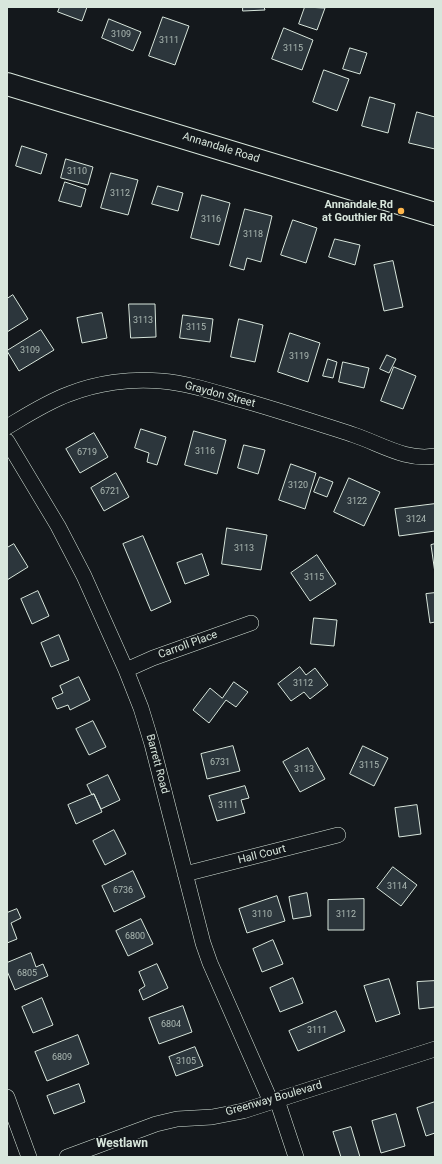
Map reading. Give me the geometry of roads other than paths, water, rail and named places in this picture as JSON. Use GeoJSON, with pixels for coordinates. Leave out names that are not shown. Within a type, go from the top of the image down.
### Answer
{"type":"FeatureCollection","features":[{"type":"Feature","properties":{"kind":"main road","name":"Annandale Road"},"geometry":{"type":"LineString","coordinates":[[7,84],[435,214]]}},
{"type":"Feature","properties":{"kind":"street","name":"Graydon Street"},"geometry":{"type":"LineString","coordinates":[[7,427],[41,406],[75,392],[100,385],[122,382],[161,381],[191,385],[263,406],[360,437],[410,456],[435,456]]}},
{"type":"Feature","properties":{"kind":"street","name":"Barrett Road"},"geometry":{"type":"LineString","coordinates":[[7,441],[58,526],[84,576],[126,670],[141,708],[152,744],[185,874],[210,963],[274,1101],[296,1157]]}},
{"type":"Feature","properties":{"kind":"street","name":"Carroll Place"},"geometry":{"type":"LineString","coordinates":[[126,670],[153,658],[251,622]]}},
{"type":"Feature","properties":{"kind":"street","name":"Hall Court"},"geometry":{"type":"LineString","coordinates":[[185,874],[338,835]]}},
{"type":"Feature","properties":{"kind":"street","name":"Greenway Boulevard"},"geometry":{"type":"LineString","coordinates":[[67,1157],[156,1124],[177,1119],[212,1117],[243,1111],[435,1049]]}},
{"type":"Feature","properties":{"kind":"street"},"geometry":{"type":"LineString","coordinates":[[7,1097],[30,1157]]}},
{"type":"Feature","properties":{"kind":"place","name":"Annandale Rd at Gouthier Rd"},"geometry":{"type":"Point","coordinates":[401,211]}},
{"type":"Feature","properties":{"kind":"district","name":"Westlawn"},"geometry":{"type":"Point","coordinates":[122,1144]}}]}
